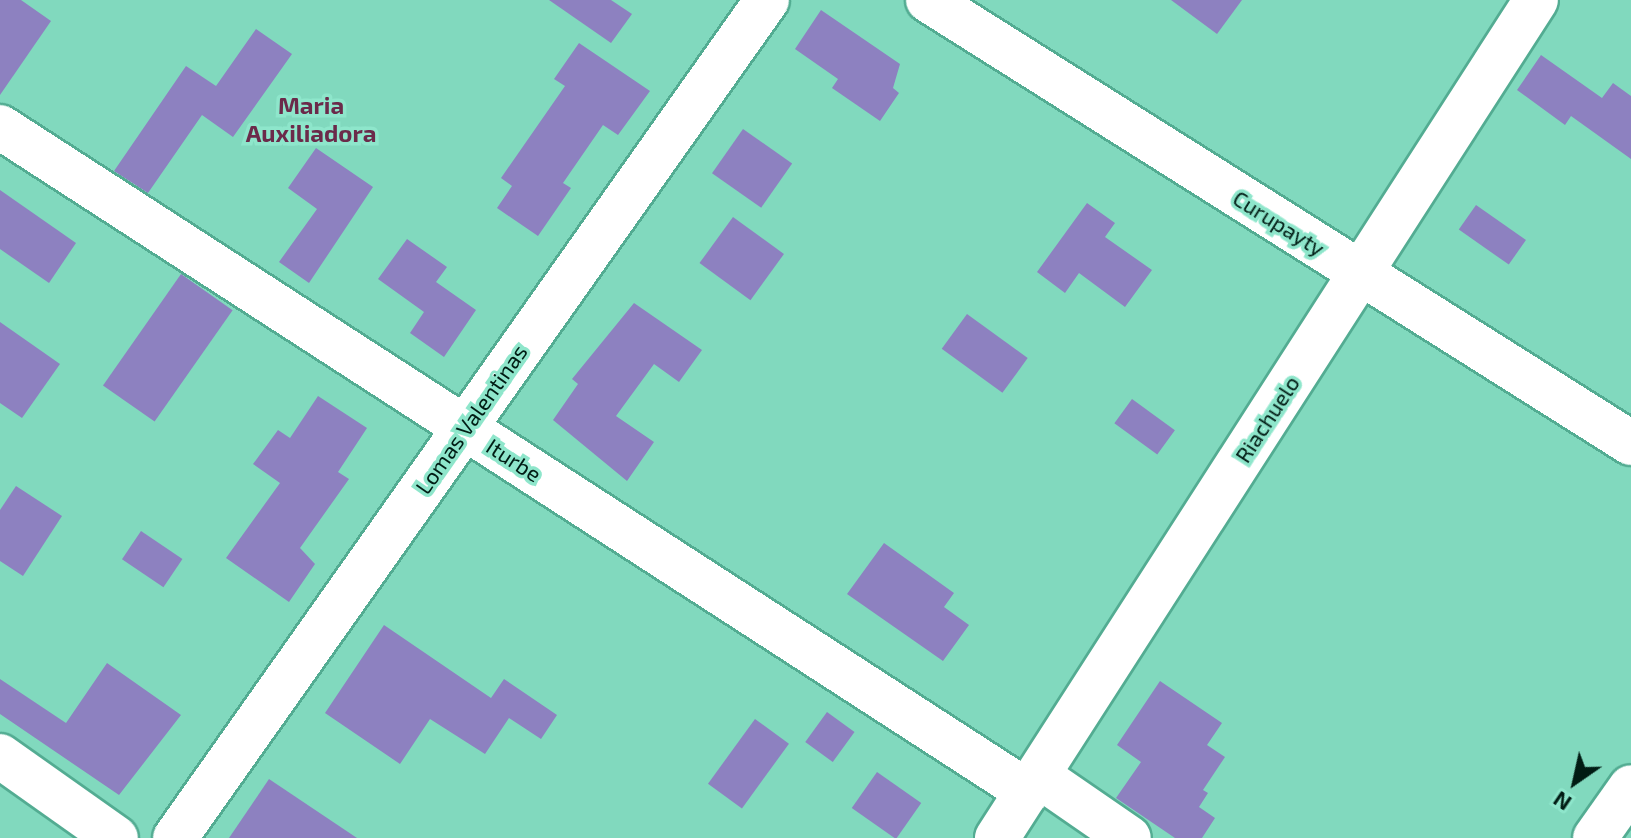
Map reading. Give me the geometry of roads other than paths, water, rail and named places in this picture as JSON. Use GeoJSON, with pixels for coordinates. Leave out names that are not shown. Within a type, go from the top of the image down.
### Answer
{"type":"FeatureCollection","features":[{"type":"Feature","properties":{"kind":"street","name":"Lomas Valentinas"},"geometry":{"type":"LineString","coordinates":[[175,838],[767,0]]}},
{"type":"Feature","properties":{"kind":"street","name":"Curupayty"},"geometry":{"type":"LineString","coordinates":[[928,0],[1631,443]]}},
{"type":"Feature","properties":{"kind":"street","name":"Riachuelo"},"geometry":{"type":"LineString","coordinates":[[997,838],[1536,0]]}},
{"type":"Feature","properties":{"kind":"street","name":"Iturbe"},"geometry":{"type":"LineString","coordinates":[[0,127],[465,428],[1033,784],[1129,838]]}},
{"type":"Feature","properties":{"kind":"street"},"geometry":{"type":"LineString","coordinates":[[0,756],[116,838]]}},
{"type":"Feature","properties":{"kind":"street"},"geometry":{"type":"LineString","coordinates":[[1595,838],[1631,787]]}},
{"type":"Feature","properties":{"kind":"district","name":"Maria Auxiliadora"},"geometry":{"type":"Point","coordinates":[311,119]}}]}
